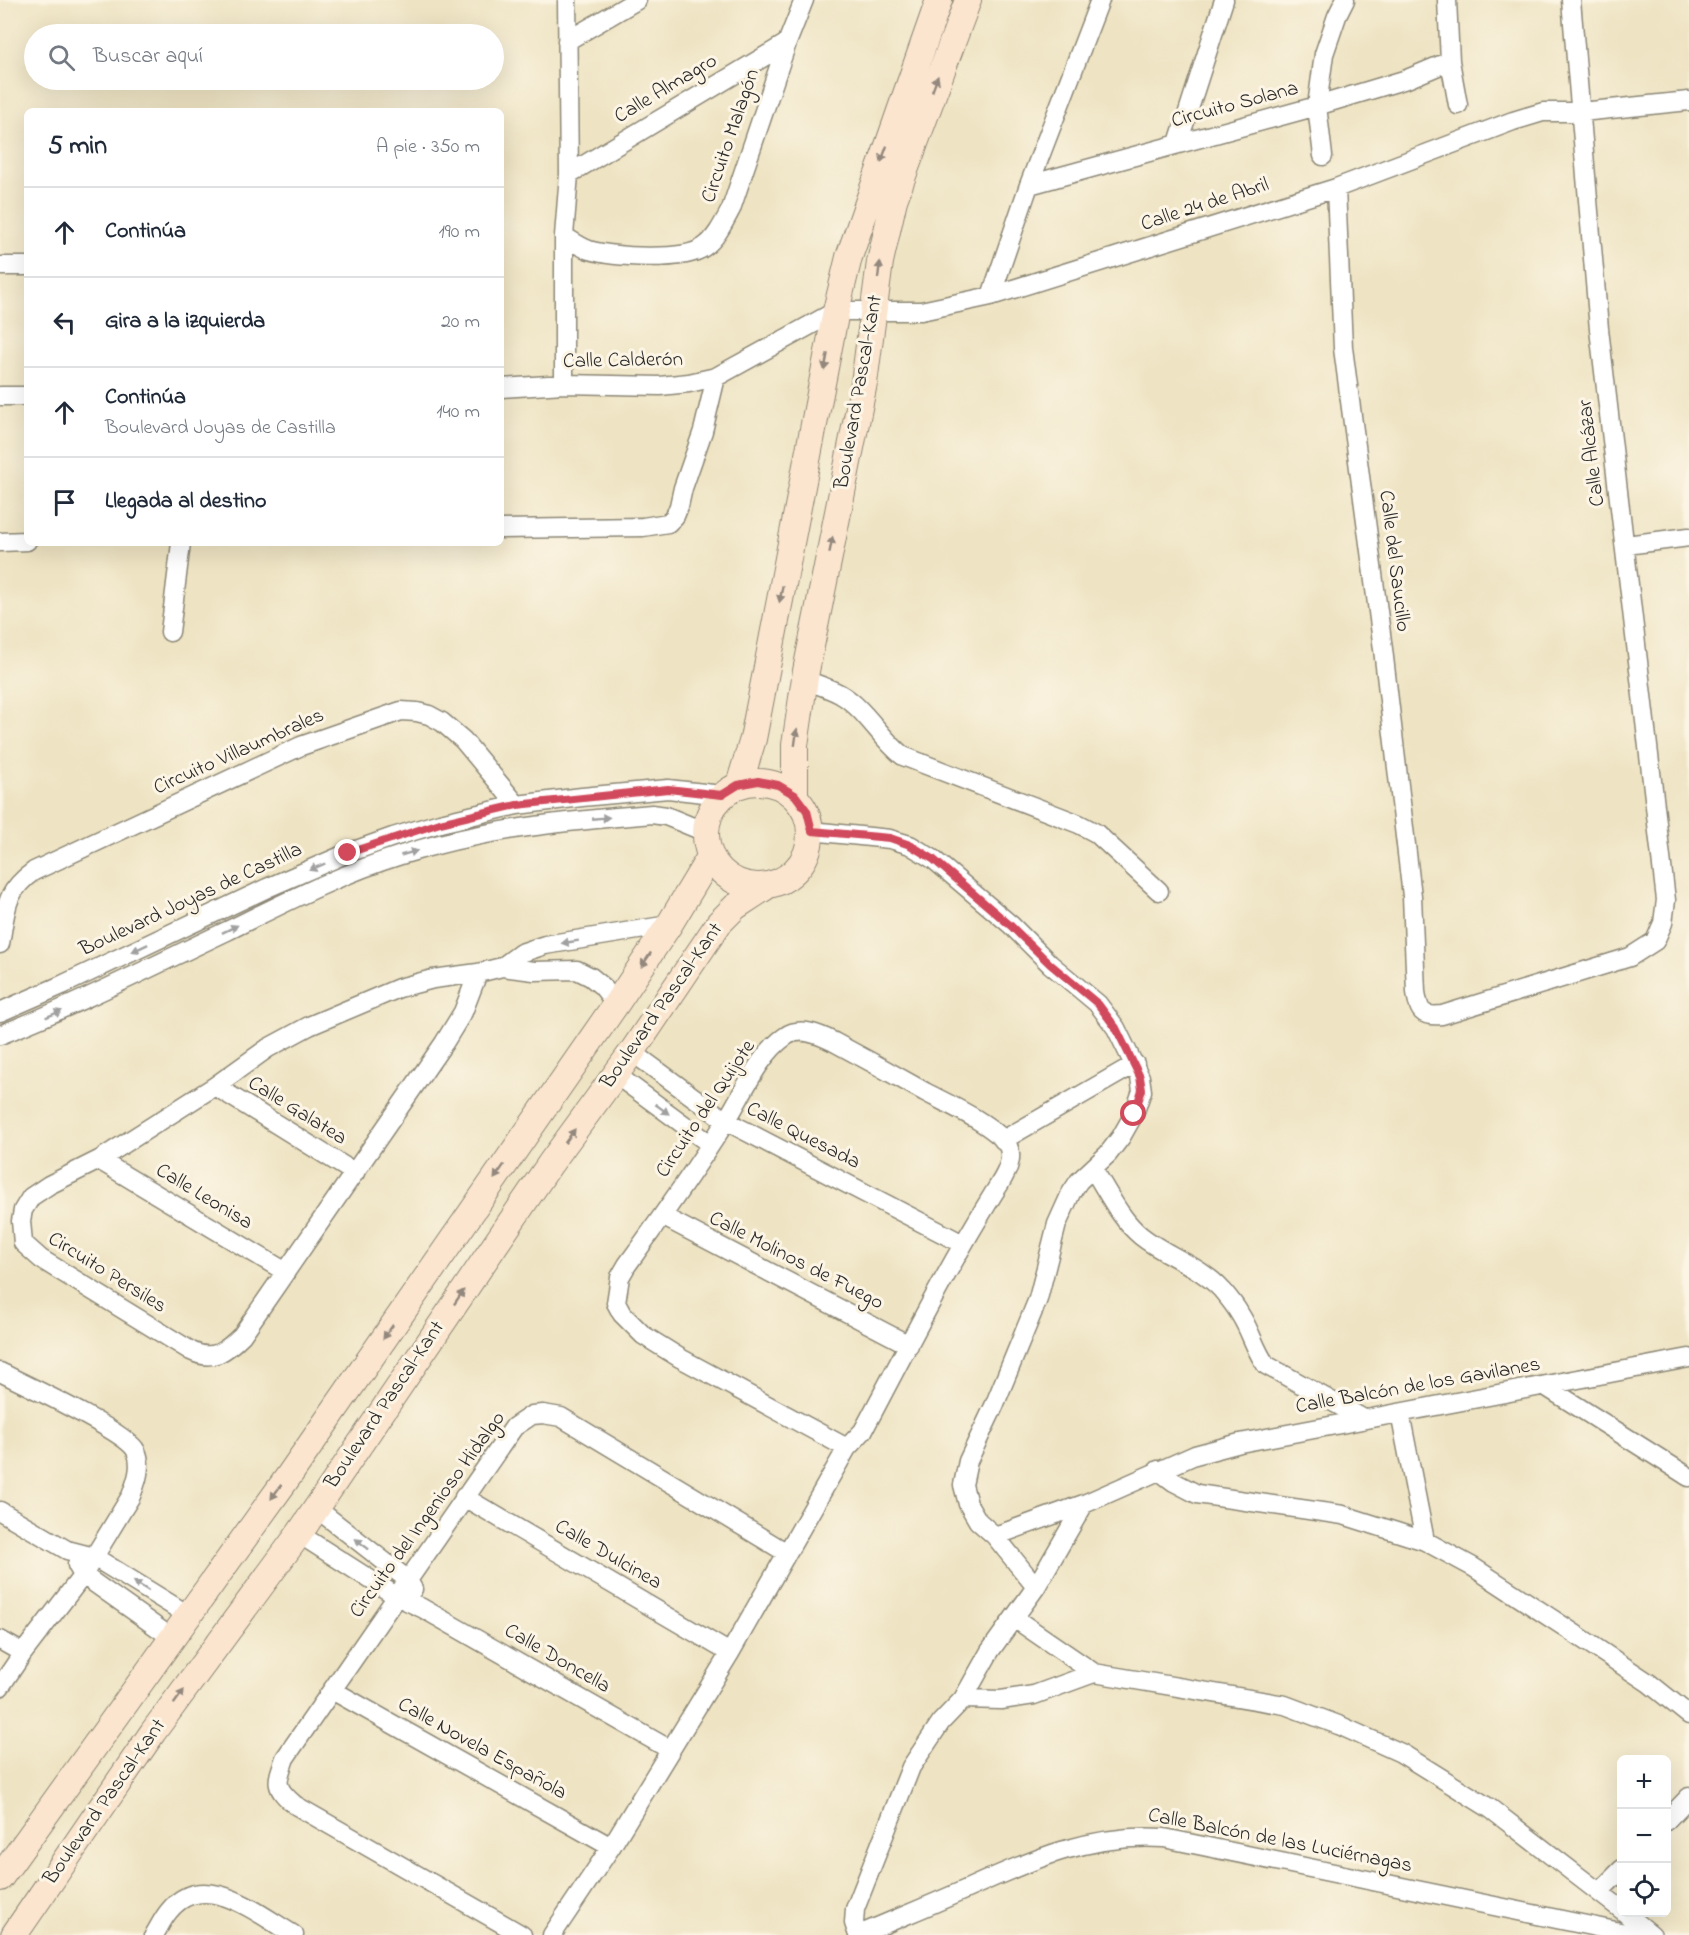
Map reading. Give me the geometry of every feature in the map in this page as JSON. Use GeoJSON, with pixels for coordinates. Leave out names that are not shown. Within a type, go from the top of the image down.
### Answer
{"type":"FeatureCollection","features":[{"type":"Feature","properties":{"kind":"street"},"geometry":{"type":"LineString","coordinates":[[564,384],[564,236],[569,174],[567,0]]}},
{"type":"Feature","properties":{"kind":"street"},"geometry":{"type":"LineString","coordinates":[[567,41],[637,0]]}},
{"type":"Feature","properties":{"kind":"street","name":"Circuito Malagón"},"geometry":{"type":"LineString","coordinates":[[564,236],[587,249],[660,257],[687,254],[705,247],[722,227],[731,209],[787,43],[804,0]]}},
{"type":"Feature","properties":{"kind":"street","name":"Boulevard Pascal-Kant"},"geometry":{"type":"LineString","coordinates":[[730,790],[753,739],[836,311],[849,257],[939,0]]}},
{"type":"Feature","properties":{"kind":"street","name":"Boulevard Pascal-Kant"},"geometry":{"type":"LineString","coordinates":[[795,795],[795,745],[805,680],[864,383],[880,262],[894,200],[968,0]]}},
{"type":"Feature","properties":{"kind":"street"},"geometry":{"type":"LineString","coordinates":[[991,296],[1029,184],[1101,0]]}},
{"type":"Feature","properties":{"kind":"street"},"geometry":{"type":"LineString","coordinates":[[1178,143],[1224,0]]}},
{"type":"Feature","properties":{"kind":"street"},"geometry":{"type":"LineString","coordinates":[[1323,156],[1317,106],[1324,54],[1345,0]]}},
{"type":"Feature","properties":{"kind":"street"},"geometry":{"type":"LineString","coordinates":[[1447,0],[1450,61],[1458,105]]}},
{"type":"Feature","properties":{"kind":"street","name":"Calle Alcázar"},"geometry":{"type":"LineString","coordinates":[[1571,0],[1599,329],[1666,900]]}},
{"type":"Feature","properties":{"kind":"street","name":"Calle Almagro"},"geometry":{"type":"LineString","coordinates":[[569,174],[787,43]]}},
{"type":"Feature","properties":{"kind":"street","name":"Circuito Solana"},"geometry":{"type":"LineString","coordinates":[[1029,184],[1317,106],[1407,79],[1450,61]]}},
{"type":"Feature","properties":{"kind":"street"},"geometry":{"type":"LineString","coordinates":[[1581,112],[1682,101]]}},
{"type":"Feature","properties":{"kind":"street","name":"Calle 24 de Abril"},"geometry":{"type":"LineString","coordinates":[[836,311],[921,311],[991,296],[1336,188],[1513,121],[1543,112],[1581,112]]}},
{"type":"Feature","properties":{"kind":"street","name":"Calle del Saucillo"},"geometry":{"type":"LineString","coordinates":[[1336,188],[1344,348],[1386,673],[1412,896],[1416,992],[1422,1012],[1430,1016],[1442,1015],[1630,957],[1655,941],[1663,923],[1666,900]]}},
{"type":"Feature","properties":{"kind":"street"},"geometry":{"type":"LineString","coordinates":[[0,266],[24,266]]}},
{"type":"Feature","properties":{"kind":"street","name":"Calle Calderón"},"geometry":{"type":"LineString","coordinates":[[504,388],[564,384],[660,386],[689,383],[716,376],[836,311]]}},
{"type":"Feature","properties":{"kind":"street"},"geometry":{"type":"LineString","coordinates":[[504,529],[660,526],[668,523],[675,516],[704,431],[716,376]]}},
{"type":"Feature","properties":{"kind":"street"},"geometry":{"type":"LineString","coordinates":[[0,396],[24,396]]}},
{"type":"Feature","properties":{"kind":"street"},"geometry":{"type":"LineString","coordinates":[[1626,545],[1689,537]]}},
{"type":"Feature","properties":{"kind":"street"},"geometry":{"type":"LineString","coordinates":[[0,542],[24,541]]}},
{"type":"Feature","properties":{"kind":"street"},"geometry":{"type":"LineString","coordinates":[[170,632],[181,546]]}},
{"type":"Feature","properties":{"kind":"street"},"geometry":{"type":"LineString","coordinates":[[805,680],[840,694],[855,706],[903,756],[1079,824],[1096,833],[1159,891]]}},
{"type":"Feature","properties":{"kind":"street","name":"Circuito Villaumbrales"},"geometry":{"type":"LineString","coordinates":[[0,944],[6,911],[13,890],[34,871],[301,746],[393,713],[417,712],[429,715],[442,723],[463,740],[517,805]]}},
{"type":"Feature","properties":{"kind":"street"},"geometry":{"type":"LineString","coordinates":[[758,781],[778,785],[795,795],[807,811],[812,831],[809,850],[800,867],[785,880],[767,886],[745,885],[724,875],[710,857],[705,832],[710,812],[730,790],[758,781]]}},
{"type":"Feature","properties":{"kind":"street","name":"Boulevard Joyas de Castilla"},"geometry":{"type":"LineString","coordinates":[[0,1012],[267,888],[348,853],[440,823],[517,805],[668,789],[730,790]]}},
{"type":"Feature","properties":{"kind":"street","name":"Boulevard Joyas de Castilla"},"geometry":{"type":"LineString","coordinates":[[0,1035],[68,1008],[308,890],[402,855],[521,827],[652,814],[666,816],[705,832]]}},
{"type":"Feature","properties":{"kind":"street"},"geometry":{"type":"LineString","coordinates":[[812,831],[890,838],[910,845],[933,859],[1098,1004],[1116,1028],[1140,1077],[1142,1090],[1134,1114],[1121,1137],[1093,1169],[1079,1181],[1056,1224],[1038,1299],[994,1406],[968,1461],[963,1485],[968,1504],[978,1521],[995,1536],[1036,1587]]}},
{"type":"Feature","properties":{"kind":"street","name":"Boulevard Pascal-Kant"},"geometry":{"type":"LineString","coordinates":[[0,1878],[288,1477],[616,1004],[669,925],[710,857]]}},
{"type":"Feature","properties":{"kind":"street","name":"Boulevard Pascal-Kant"},"geometry":{"type":"LineString","coordinates":[[14,1935],[153,1732],[299,1534],[550,1164],[632,1052],[719,923],[735,907],[767,886]]}},
{"type":"Feature","properties":{"kind":"street","name":"Circuito Persiles"},"geometry":{"type":"LineString","coordinates":[[502,967],[521,953],[545,945],[669,925]]}},
{"type":"Feature","properties":{"kind":"street","name":"Circuito Persiles"},"geometry":{"type":"LineString","coordinates":[[478,973],[463,1012],[454,1028],[355,1173],[242,1335],[216,1356],[208,1357],[191,1351],[41,1259],[23,1243],[21,1221],[23,1210],[31,1197],[49,1185],[99,1160],[214,1086],[268,1048],[309,1026],[399,988],[433,979],[502,967],[534,971],[577,970],[602,986],[616,1004]]}},
{"type":"Feature","properties":{"kind":"street","name":"Circuito del Quijote"},"geometry":{"type":"LineString","coordinates":[[847,1448],[643,1335],[622,1314],[616,1303],[620,1277],[726,1121],[747,1084],[772,1048],[788,1035],[801,1031],[819,1035],[957,1109],[1003,1140]]}},
{"type":"Feature","properties":{"kind":"street","name":"Calle Quesada"},"geometry":{"type":"LineString","coordinates":[[632,1052],[726,1121],[963,1244]]}},
{"type":"Feature","properties":{"kind":"street"},"geometry":{"type":"LineString","coordinates":[[552,1935],[611,1847],[669,1749],[730,1653],[847,1448],[863,1431],[963,1244],[1005,1176],[1011,1155],[1003,1140],[1135,1064]]}},
{"type":"Feature","properties":{"kind":"street"},"geometry":{"type":"LineString","coordinates":[[615,1074],[710,1144]]}},
{"type":"Feature","properties":{"kind":"street","name":"Calle Galatea"},"geometry":{"type":"LineString","coordinates":[[214,1086],[355,1173]]}},
{"type":"Feature","properties":{"kind":"street"},"geometry":{"type":"LineString","coordinates":[[519,1143],[550,1164]]}},
{"type":"Feature","properties":{"kind":"street","name":"Calle Leonisa"},"geometry":{"type":"LineString","coordinates":[[99,1160],[285,1272]]}},
{"type":"Feature","properties":{"kind":"street"},"geometry":{"type":"LineString","coordinates":[[1093,1169],[1123,1216],[1139,1235],[1208,1277],[1221,1290],[1241,1315],[1266,1365],[1362,1418]]}},
{"type":"Feature","properties":{"kind":"street","name":"Calle Molinos de Fuego"},"geometry":{"type":"LineString","coordinates":[[662,1216],[909,1345]]}},
{"type":"Feature","properties":{"kind":"street","name":"Calle Balcón de los Gavilanes"},"geometry":{"type":"LineString","coordinates":[[995,1536],[1084,1504],[1195,1455],[1240,1443],[1362,1418],[1400,1413],[1689,1358]]}},
{"type":"Feature","properties":{"kind":"street"},"geometry":{"type":"LineString","coordinates":[[0,1372],[115,1431],[134,1446],[138,1454],[136,1482],[131,1496],[83,1575],[0,1687]]}},
{"type":"Feature","properties":{"kind":"street"},"geometry":{"type":"LineString","coordinates":[[1545,1386],[1689,1477]]}},
{"type":"Feature","properties":{"kind":"street"},"geometry":{"type":"LineString","coordinates":[[1400,1413],[1425,1541]]}},
{"type":"Feature","properties":{"kind":"street","name":"Circuito del Ingenioso Hidalgo"},"geometry":{"type":"LineString","coordinates":[[522,1935],[295,1805],[281,1792],[279,1783],[285,1758],[464,1497],[522,1419],[543,1414],[561,1417],[787,1553]]}},
{"type":"Feature","properties":{"kind":"street"},"geometry":{"type":"LineString","coordinates":[[1158,1470],[1174,1482],[1197,1494],[1343,1515],[1425,1541],[1473,1567],[1563,1626],[1649,1683],[1689,1715]]}},
{"type":"Feature","properties":{"kind":"street","name":"Calle Dulcinea"},"geometry":{"type":"LineString","coordinates":[[464,1497],[730,1653]]}},
{"type":"Feature","properties":{"kind":"street"},"geometry":{"type":"LineString","coordinates":[[858,1935],[854,1923],[855,1909],[911,1767],[941,1722],[963,1699],[990,1651],[1036,1587],[1084,1504]]}},
{"type":"Feature","properties":{"kind":"street"},"geometry":{"type":"LineString","coordinates":[[316,1508],[408,1580],[422,1608]]}},
{"type":"Feature","properties":{"kind":"street"},"geometry":{"type":"LineString","coordinates":[[0,1511],[67,1550],[94,1557],[188,1615]]}},
{"type":"Feature","properties":{"kind":"street","name":"Calle Doncella"},"geometry":{"type":"LineString","coordinates":[[299,1534],[396,1596],[422,1608],[669,1749]]}},
{"type":"Feature","properties":{"kind":"street"},"geometry":{"type":"LineString","coordinates":[[67,1550],[83,1575],[172,1638]]}},
{"type":"Feature","properties":{"kind":"street"},"geometry":{"type":"LineString","coordinates":[[1014,1618],[1094,1673],[1285,1705],[1341,1725],[1401,1753],[1491,1809],[1617,1906]]}},
{"type":"Feature","properties":{"kind":"street"},"geometry":{"type":"LineString","coordinates":[[0,1640],[23,1653]]}},
{"type":"Feature","properties":{"kind":"street"},"geometry":{"type":"LineString","coordinates":[[963,1699],[1001,1700],[1034,1695],[1094,1673]]}},
{"type":"Feature","properties":{"kind":"street","name":"Calle Novela Española"},"geometry":{"type":"LineString","coordinates":[[332,1690],[611,1847]]}},
{"type":"Feature","properties":{"kind":"street"},"geometry":{"type":"LineString","coordinates":[[121,1708],[153,1732]]}},
{"type":"Feature","properties":{"kind":"street"},"geometry":{"type":"LineString","coordinates":[[1671,1816],[1689,1797]]}},
{"type":"Feature","properties":{"kind":"street","name":"Calle Balcón de las Luciérnagas"},"geometry":{"type":"LineString","coordinates":[[858,1935],[1059,1851],[1101,1840],[1136,1836],[1175,1840],[1635,1935]]}},
{"type":"Feature","properties":{"kind":"street"},"geometry":{"type":"LineString","coordinates":[[1599,1892],[1617,1874]]}},
{"type":"Feature","properties":{"kind":"street"},"geometry":{"type":"LineString","coordinates":[[154,1935],[170,1910],[186,1896],[202,1891],[218,1893],[237,1902],[294,1935]]}},
{"type":"Feature","properties":{"kind":"street"},"geometry":{"type":"LineString","coordinates":[[1630,1917],[1652,1935]]}},
{"type":"Feature","properties":{"kind":"route"},"geometry":{"type":"LineString","coordinates":[[348,853],[440,823],[517,805],[668,789],[722,795],[738,785],[758,781],[778,785],[795,795],[807,811],[812,831],[890,838],[910,845],[933,859],[1098,1004],[1116,1028],[1140,1077],[1142,1090],[1134,1114]]}}]}
